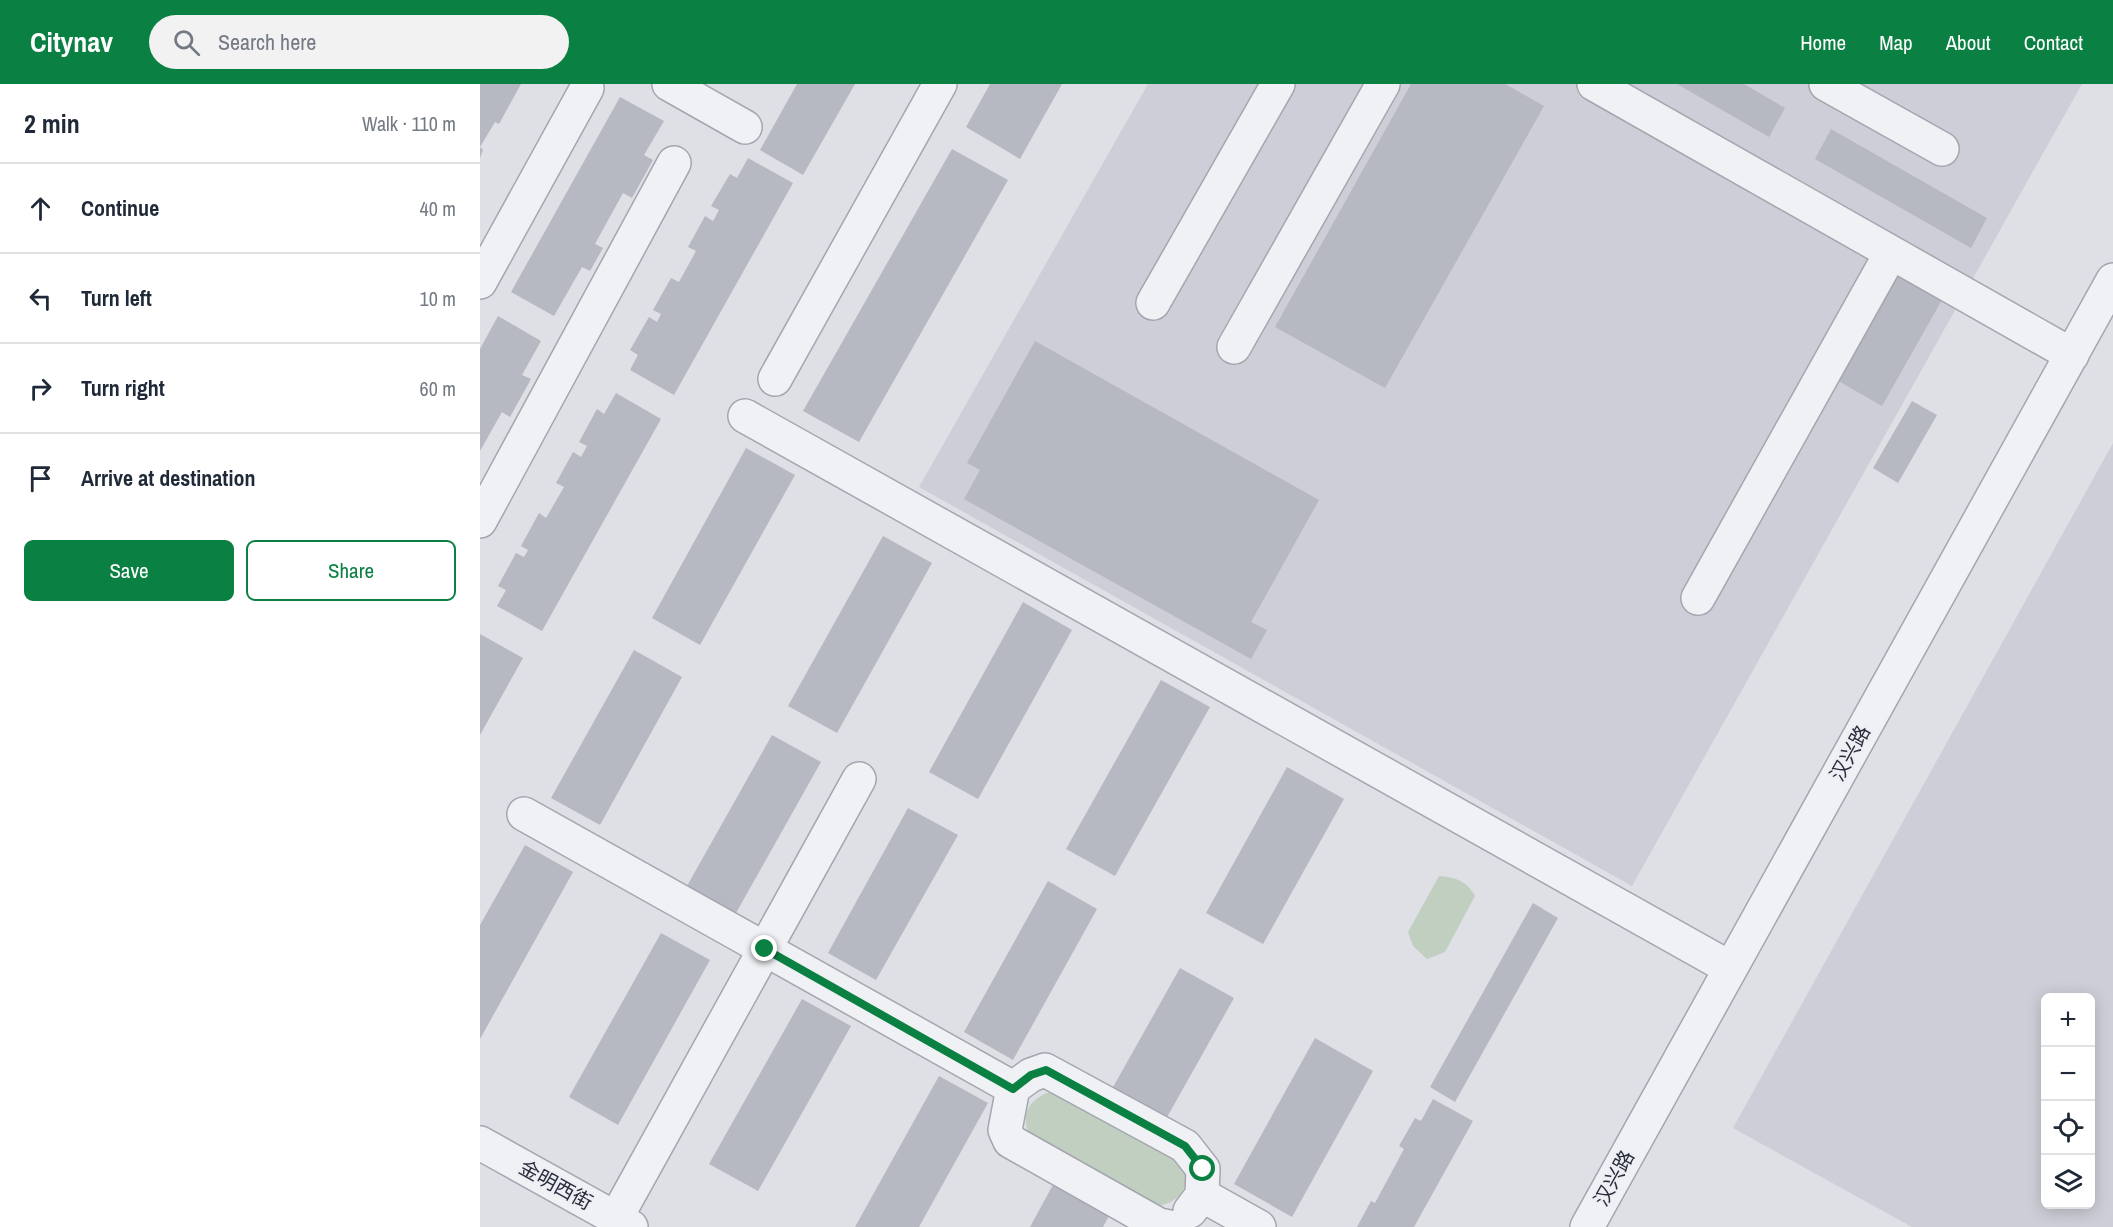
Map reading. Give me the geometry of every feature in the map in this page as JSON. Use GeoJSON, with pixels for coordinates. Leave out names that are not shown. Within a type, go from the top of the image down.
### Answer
{"type":"FeatureCollection","features":[{"type":"Feature","properties":{"kind":"street"},"geometry":{"type":"LineString","coordinates":[[669,84],[745,127]]}},
{"type":"Feature","properties":{"kind":"street"},"geometry":{"type":"LineString","coordinates":[[775,379],[940,84]]}},
{"type":"Feature","properties":{"kind":"street"},"geometry":{"type":"LineString","coordinates":[[1153,303],[1278,84]]}},
{"type":"Feature","properties":{"kind":"street"},"geometry":{"type":"LineString","coordinates":[[1234,347],[1383,84]]}},
{"type":"Feature","properties":{"kind":"street"},"geometry":{"type":"LineString","coordinates":[[1594,84],[2072,355]]}},
{"type":"Feature","properties":{"kind":"street"},"geometry":{"type":"LineString","coordinates":[[1826,84],[1942,148]]}},
{"type":"Feature","properties":{"kind":"street"},"geometry":{"type":"LineString","coordinates":[[480,282],[587,88]]}},
{"type":"Feature","properties":{"kind":"street"},"geometry":{"type":"LineString","coordinates":[[480,520],[674,163]]}},
{"type":"Feature","properties":{"kind":"street"},"geometry":{"type":"LineString","coordinates":[[1698,598],[1891,253]]}},
{"type":"Feature","properties":{"kind":"street","name":"汉兴路"},"geometry":{"type":"LineString","coordinates":[[1587,1227],[2113,280]]}},
{"type":"Feature","properties":{"kind":"street","name":"汉兴路"},"geometry":{"type":"LineString","coordinates":[[1613,1227],[2113,328]]}},
{"type":"Feature","properties":{"kind":"street"},"geometry":{"type":"LineString","coordinates":[[745,416],[1730,968]]}},
{"type":"Feature","properties":{"kind":"street"},"geometry":{"type":"LineString","coordinates":[[623,1223],[765,949],[859,779]]}},
{"type":"Feature","properties":{"kind":"street"},"geometry":{"type":"LineString","coordinates":[[524,814],[1013,1089]]}},
{"type":"Feature","properties":{"kind":"street"},"geometry":{"type":"LineString","coordinates":[[1046,1070],[1185,1146],[1203,1169],[1202,1195],[1184,1219],[1170,1227],[1159,1225],[1010,1141],[1005,1130],[1013,1089],[1031,1075],[1046,1070]]}},
{"type":"Feature","properties":{"kind":"street","name":"金明西街"},"geometry":{"type":"LineString","coordinates":[[480,1143],[623,1223]]}},
{"type":"Feature","properties":{"kind":"street"},"geometry":{"type":"LineString","coordinates":[[1202,1195],[1259,1227]]}},
{"type":"Feature","properties":{"kind":"shaded area"},"geometry":{"type":"Polygon","coordinates":[[[1148,84],[2082,84],[1632,886],[919,487],[1148,84]]]}},
{"type":"Feature","properties":{"kind":"shaded area"},"geometry":{"type":"Polygon","coordinates":[[[2113,443],[2113,1227],[1912,1227],[1733,1128],[2113,443]]]}},
{"type":"Feature","properties":{"kind":"green space"},"geometry":{"type":"Polygon","coordinates":[[[1439,876],[1460,881],[1475,896],[1445,952],[1427,959],[1413,946],[1408,932],[1439,876]]]}},
{"type":"Feature","properties":{"kind":"green space"},"geometry":{"type":"Polygon","coordinates":[[[1061,1089],[1188,1167],[1185,1185],[1178,1197],[1166,1204],[1148,1207],[1032,1142],[1026,1122],[1030,1107],[1035,1100],[1061,1089]]]}},
{"type":"Feature","properties":{"kind":"building"},"geometry":{"type":"Polygon","coordinates":[[[480,84],[521,84],[499,124],[495,122],[480,147],[480,84]]]}},
{"type":"Feature","properties":{"kind":"building"},"geometry":{"type":"Polygon","coordinates":[[[797,84],[855,84],[803,175],[760,150],[797,84]]]}},
{"type":"Feature","properties":{"kind":"building"},"geometry":{"type":"Polygon","coordinates":[[[990,84],[1062,84],[1020,159],[966,127],[990,84]]]}},
{"type":"Feature","properties":{"kind":"building"},"geometry":{"type":"Polygon","coordinates":[[[1411,84],[1505,84],[1544,106],[1385,388],[1275,327],[1411,84]]]}},
{"type":"Feature","properties":{"kind":"building"},"geometry":{"type":"Polygon","coordinates":[[[1677,84],[1744,84],[1785,108],[1769,137],[1677,84]]]}},
{"type":"Feature","properties":{"kind":"building"},"geometry":{"type":"Polygon","coordinates":[[[620,97],[664,121],[644,155],[653,160],[632,198],[623,193],[595,244],[603,248],[590,271],[582,267],[554,316],[511,292],[620,97]]]}},
{"type":"Feature","properties":{"kind":"building"},"geometry":{"type":"Polygon","coordinates":[[[1831,129],[1987,218],[1971,248],[1815,159],[1831,129]]]}},
{"type":"Feature","properties":{"kind":"building"},"geometry":{"type":"Polygon","coordinates":[[[952,149],[1008,180],[859,442],[803,411],[952,149]]]}},
{"type":"Feature","properties":{"kind":"building"},"geometry":{"type":"Polygon","coordinates":[[[748,158],[793,183],[674,395],[630,370],[638,355],[630,350],[649,317],[657,322],[661,314],[653,310],[671,278],[679,282],[696,251],[688,247],[705,216],[713,221],[719,210],[711,206],[730,174],[737,178],[748,158]]]}},
{"type":"Feature","properties":{"kind":"building"},"geometry":{"type":"Polygon","coordinates":[[[1896,272],[1943,298],[1882,406],[1835,379],[1896,272]]]}},
{"type":"Feature","properties":{"kind":"building"},"geometry":{"type":"Polygon","coordinates":[[[498,316],[541,341],[522,375],[531,379],[510,417],[502,412],[480,451],[480,349],[498,316]]]}},
{"type":"Feature","properties":{"kind":"building"},"geometry":{"type":"Polygon","coordinates":[[[1035,341],[1319,500],[1251,622],[1267,630],[1251,659],[964,499],[980,470],[967,463],[1035,341]]]}},
{"type":"Feature","properties":{"kind":"building"},"geometry":{"type":"Polygon","coordinates":[[[616,393],[661,419],[542,631],[497,606],[506,590],[498,586],[516,553],[524,557],[528,550],[521,546],[539,513],[546,518],[564,487],[556,483],[573,452],[581,457],[587,446],[579,442],[597,409],[604,414],[616,393]]]}},
{"type":"Feature","properties":{"kind":"building"},"geometry":{"type":"Polygon","coordinates":[[[1912,401],[1937,415],[1898,483],[1873,468],[1912,401]]]}},
{"type":"Feature","properties":{"kind":"building"},"geometry":{"type":"Polygon","coordinates":[[[746,448],[795,475],[700,645],[652,618],[746,448]]]}},
{"type":"Feature","properties":{"kind":"building"},"geometry":{"type":"Polygon","coordinates":[[[883,536],[932,563],[837,733],[788,706],[883,536]]]}},
{"type":"Feature","properties":{"kind":"building"},"geometry":{"type":"Polygon","coordinates":[[[1023,602],[1072,630],[978,799],[929,772],[1023,602]]]}},
{"type":"Feature","properties":{"kind":"building"},"geometry":{"type":"Polygon","coordinates":[[[480,634],[523,658],[480,735],[480,634]]]}},
{"type":"Feature","properties":{"kind":"building"},"geometry":{"type":"Polygon","coordinates":[[[634,650],[682,677],[600,825],[551,798],[634,650]]]}},
{"type":"Feature","properties":{"kind":"building"},"geometry":{"type":"Polygon","coordinates":[[[1161,680],[1210,707],[1115,876],[1066,849],[1161,680]]]}},
{"type":"Feature","properties":{"kind":"building"},"geometry":{"type":"Polygon","coordinates":[[[772,735],[821,762],[736,913],[687,886],[772,735]]]}},
{"type":"Feature","properties":{"kind":"building"},"geometry":{"type":"Polygon","coordinates":[[[1287,767],[1344,799],[1263,944],[1206,913],[1287,767]]]}},
{"type":"Feature","properties":{"kind":"building"},"geometry":{"type":"Polygon","coordinates":[[[908,808],[958,835],[876,980],[828,953],[908,808]]]}},
{"type":"Feature","properties":{"kind":"building"},"geometry":{"type":"Polygon","coordinates":[[[525,845],[573,872],[480,1039],[480,925],[525,845]]]}},
{"type":"Feature","properties":{"kind":"building"},"geometry":{"type":"Polygon","coordinates":[[[1048,881],[1097,909],[1013,1060],[964,1032],[1048,881]]]}},
{"type":"Feature","properties":{"kind":"building"},"geometry":{"type":"Polygon","coordinates":[[[1533,903],[1558,918],[1455,1102],[1430,1087],[1533,903]]]}},
{"type":"Feature","properties":{"kind":"building"},"geometry":{"type":"Polygon","coordinates":[[[661,933],[710,960],[618,1125],[569,1097],[661,933]]]}},
{"type":"Feature","properties":{"kind":"building"},"geometry":{"type":"Polygon","coordinates":[[[1180,968],[1234,998],[1166,1119],[1112,1089],[1180,968]]]}},
{"type":"Feature","properties":{"kind":"building"},"geometry":{"type":"Polygon","coordinates":[[[802,999],[851,1026],[758,1191],[709,1164],[802,999]]]}},
{"type":"Feature","properties":{"kind":"building"},"geometry":{"type":"Polygon","coordinates":[[[1315,1038],[1373,1071],[1292,1217],[1234,1184],[1315,1038]]]}},
{"type":"Feature","properties":{"kind":"building"},"geometry":{"type":"Polygon","coordinates":[[[939,1076],[988,1103],[919,1227],[855,1227],[939,1076]]]}},
{"type":"Feature","properties":{"kind":"building"},"geometry":{"type":"Polygon","coordinates":[[[1433,1099],[1473,1121],[1414,1227],[1357,1227],[1371,1201],[1375,1203],[1404,1149],[1399,1146],[1415,1118],[1421,1121],[1433,1099]]]}},
{"type":"Feature","properties":{"kind":"building"},"geometry":{"type":"Polygon","coordinates":[[[1055,1181],[1111,1212],[1103,1227],[1030,1227],[1055,1181]]]}},
{"type":"Feature","properties":{"kind":"route"},"geometry":{"type":"LineString","coordinates":[[765,949],[1013,1089],[1031,1075],[1046,1070],[1185,1146],[1203,1169]]}}]}
